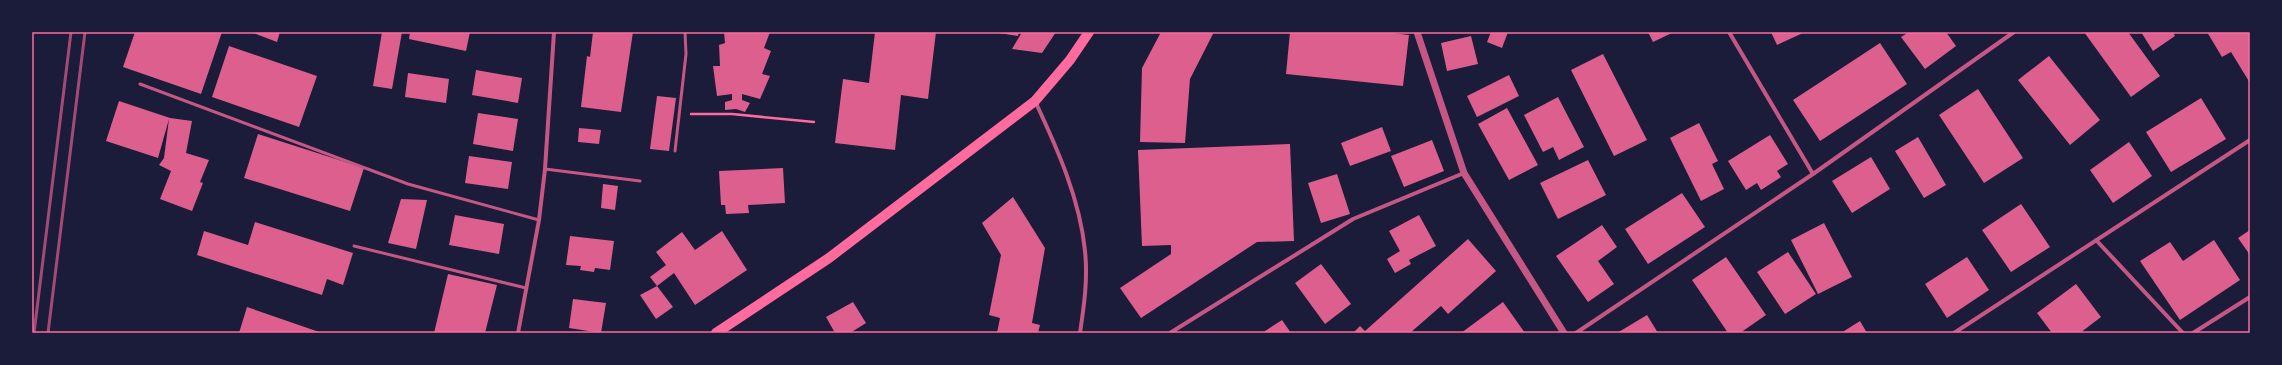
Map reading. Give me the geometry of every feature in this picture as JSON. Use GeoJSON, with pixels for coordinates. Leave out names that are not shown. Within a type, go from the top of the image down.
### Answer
{"type":"FeatureCollection","features":[{"type":"Feature","properties":{"kind":"main road"},"geometry":{"type":"LineString","coordinates":[[716,333],[829,258],[1035,101],[1070,60],[1089,32]]}},
{"type":"Feature","properties":{"kind":"street"},"geometry":{"type":"LineString","coordinates":[[518,333],[539,220],[545,169],[554,32]]}},
{"type":"Feature","properties":{"kind":"street"},"geometry":{"type":"LineString","coordinates":[[1417,32],[1464,172],[1564,333]]}},
{"type":"Feature","properties":{"kind":"street"},"geometry":{"type":"LineString","coordinates":[[1729,32],[1813,174]]}},
{"type":"Feature","properties":{"kind":"street"},"geometry":{"type":"LineString","coordinates":[[1576,333],[1813,174],[2014,32]]}},
{"type":"Feature","properties":{"kind":"street"},"geometry":{"type":"LineString","coordinates":[[1035,101],[1057,149],[1079,216],[1085,250],[1086,285],[1080,333]]}},
{"type":"Feature","properties":{"kind":"street"},"geometry":{"type":"LineString","coordinates":[[1954,333],[2250,140]]}},
{"type":"Feature","properties":{"kind":"street"},"geometry":{"type":"LineString","coordinates":[[1170,333],[1353,219],[1464,172]]}},
{"type":"Feature","properties":{"kind":"street"},"geometry":{"type":"LineString","coordinates":[[2096,240],[2183,333]]}},
{"type":"Feature","properties":{"kind":"street"},"geometry":{"type":"LineString","coordinates":[[2193,333],[2250,297]]}},
{"type":"Feature","properties":{"kind":"lane"},"geometry":{"type":"LineString","coordinates":[[674,151],[686,54],[685,32]]}},
{"type":"Feature","properties":{"kind":"lane"},"geometry":{"type":"LineString","coordinates":[[140,84],[408,184],[539,220]]}},
{"type":"Feature","properties":{"kind":"lane"},"geometry":{"type":"LineString","coordinates":[[545,169],[640,181]]}},
{"type":"Feature","properties":{"kind":"lane"},"geometry":{"type":"LineString","coordinates":[[354,246],[526,288]]}},
{"type":"Feature","properties":{"kind":"path"},"geometry":{"type":"LineString","coordinates":[[679,114],[732,114],[814,122]]}},
{"type":"Feature","properties":{"kind":"building"},"geometry":{"type":"Polygon","coordinates":[[[135,32],[222,32],[201,94],[123,67],[135,32]]]}},
{"type":"Feature","properties":{"kind":"building"},"geometry":{"type":"Polygon","coordinates":[[[251,32],[280,32],[277,42],[251,32]]]}},
{"type":"Feature","properties":{"kind":"building"},"geometry":{"type":"Polygon","coordinates":[[[382,32],[402,32],[392,89],[373,86],[382,32]]]}},
{"type":"Feature","properties":{"kind":"building"},"geometry":{"type":"Polygon","coordinates":[[[410,32],[470,32],[466,51],[409,39],[410,32]]]}},
{"type":"Feature","properties":{"kind":"building"},"geometry":{"type":"Polygon","coordinates":[[[593,32],[633,32],[621,112],[581,107],[587,56],[590,57],[593,32]]]}},
{"type":"Feature","properties":{"kind":"building"},"geometry":{"type":"Polygon","coordinates":[[[724,32],[770,32],[764,48],[771,51],[762,74],[770,76],[760,99],[742,94],[742,100],[750,103],[745,112],[736,109],[725,110],[725,102],[732,100],[732,94],[717,96],[713,66],[720,66],[719,45],[725,43],[724,32]]]}},
{"type":"Feature","properties":{"kind":"building"},"geometry":{"type":"Polygon","coordinates":[[[875,32],[936,32],[928,99],[901,95],[895,150],[835,143],[843,79],[869,83],[875,32]]]}},
{"type":"Feature","properties":{"kind":"building"},"geometry":{"type":"Polygon","coordinates":[[[992,32],[1019,32],[1018,36],[992,32]]]}},
{"type":"Feature","properties":{"kind":"building"},"geometry":{"type":"Polygon","coordinates":[[[1022,32],[1056,32],[1042,53],[1012,49],[1022,32]]]}},
{"type":"Feature","properties":{"kind":"building"},"geometry":{"type":"Polygon","coordinates":[[[1161,32],[1214,32],[1190,79],[1185,143],[1140,142],[1142,68],[1161,32]]]}},
{"type":"Feature","properties":{"kind":"building"},"geometry":{"type":"Polygon","coordinates":[[[1290,32],[1384,32],[1409,35],[1403,86],[1286,74],[1290,32]]]}},
{"type":"Feature","properties":{"kind":"building"},"geometry":{"type":"Polygon","coordinates":[[[1491,32],[1508,32],[1502,48],[1487,42],[1491,32]]]}},
{"type":"Feature","properties":{"kind":"building"},"geometry":{"type":"Polygon","coordinates":[[[1648,32],[1674,32],[1653,42],[1648,32]]]}},
{"type":"Feature","properties":{"kind":"building"},"geometry":{"type":"Polygon","coordinates":[[[1771,32],[1805,32],[1777,45],[1771,32]]]}},
{"type":"Feature","properties":{"kind":"building"},"geometry":{"type":"Polygon","coordinates":[[[1909,32],[1946,32],[1956,46],[1925,69],[1901,37],[1909,32]]]}},
{"type":"Feature","properties":{"kind":"building"},"geometry":{"type":"Polygon","coordinates":[[[2084,32],[2128,32],[2160,76],[2131,97],[2084,32]]]}},
{"type":"Feature","properties":{"kind":"building"},"geometry":{"type":"Polygon","coordinates":[[[2141,32],[2173,32],[2175,36],[2153,51],[2141,32]]]}},
{"type":"Feature","properties":{"kind":"building"},"geometry":{"type":"Polygon","coordinates":[[[2207,32],[2250,32],[2250,83],[2231,52],[2222,57],[2207,32]]]}},
{"type":"Feature","properties":{"kind":"building"},"geometry":{"type":"Polygon","coordinates":[[[1471,36],[1478,64],[1447,71],[1441,43],[1471,36]]]}},
{"type":"Feature","properties":{"kind":"building"},"geometry":{"type":"Polygon","coordinates":[[[1880,43],[1907,84],[1820,141],[1793,100],[1880,43]]]}},
{"type":"Feature","properties":{"kind":"building"},"geometry":{"type":"Polygon","coordinates":[[[229,46],[317,76],[299,127],[212,97],[229,46]]]}},
{"type":"Feature","properties":{"kind":"building"},"geometry":{"type":"Polygon","coordinates":[[[1603,54],[1647,140],[1614,156],[1571,70],[1603,54]]]}},
{"type":"Feature","properties":{"kind":"building"},"geometry":{"type":"Polygon","coordinates":[[[2049,56],[2100,120],[2070,145],[2018,80],[2049,56]]]}},
{"type":"Feature","properties":{"kind":"building"},"geometry":{"type":"Polygon","coordinates":[[[476,70],[522,78],[518,103],[472,95],[476,70]]]}},
{"type":"Feature","properties":{"kind":"building"},"geometry":{"type":"Polygon","coordinates":[[[408,73],[449,79],[446,103],[405,97],[408,73]]]}},
{"type":"Feature","properties":{"kind":"building"},"geometry":{"type":"Polygon","coordinates":[[[1509,75],[1519,96],[1477,117],[1467,96],[1509,75]]]}},
{"type":"Feature","properties":{"kind":"building"},"geometry":{"type":"Polygon","coordinates":[[[1978,89],[2023,158],[1984,183],[1939,115],[1978,89]]]}},
{"type":"Feature","properties":{"kind":"building"},"geometry":{"type":"Polygon","coordinates":[[[657,96],[676,98],[669,151],[650,149],[657,96]]]}},
{"type":"Feature","properties":{"kind":"building"},"geometry":{"type":"Polygon","coordinates":[[[1558,97],[1584,147],[1559,160],[1553,147],[1543,152],[1524,115],[1558,97]]]}},
{"type":"Feature","properties":{"kind":"building"},"geometry":{"type":"Polygon","coordinates":[[[2201,98],[2226,139],[2171,172],[2146,132],[2201,98]]]}},
{"type":"Feature","properties":{"kind":"building"},"geometry":{"type":"Polygon","coordinates":[[[119,101],[170,118],[192,121],[186,153],[209,160],[200,182],[203,183],[192,211],[160,199],[171,171],[159,165],[164,158],[169,119],[158,158],[106,141],[119,101]]]}},
{"type":"Feature","properties":{"kind":"building"},"geometry":{"type":"Polygon","coordinates":[[[1507,108],[1538,165],[1509,180],[1478,124],[1507,108]]]}},
{"type":"Feature","properties":{"kind":"building"},"geometry":{"type":"Polygon","coordinates":[[[478,113],[518,119],[513,151],[473,144],[478,113]]]}},
{"type":"Feature","properties":{"kind":"building"},"geometry":{"type":"Polygon","coordinates":[[[1699,123],[1718,161],[1712,164],[1724,189],[1701,201],[1670,138],[1699,123]]]}},
{"type":"Feature","properties":{"kind":"building"},"geometry":{"type":"Polygon","coordinates":[[[1382,127],[1391,151],[1350,166],[1341,143],[1382,127]]]}},
{"type":"Feature","properties":{"kind":"building"},"geometry":{"type":"Polygon","coordinates":[[[579,128],[601,130],[599,144],[578,142],[579,128]]]}},
{"type":"Feature","properties":{"kind":"building"},"geometry":{"type":"Polygon","coordinates":[[[258,134],[364,168],[350,211],[244,178],[258,134]]]}},
{"type":"Feature","properties":{"kind":"building"},"geometry":{"type":"Polygon","coordinates":[[[1770,135],[1788,164],[1777,171],[1781,177],[1761,190],[1757,183],[1746,190],[1728,161],[1770,135]]]}},
{"type":"Feature","properties":{"kind":"building"},"geometry":{"type":"Polygon","coordinates":[[[1918,137],[1946,185],[1924,198],[1895,151],[1918,137]]]}},
{"type":"Feature","properties":{"kind":"building"},"geometry":{"type":"Polygon","coordinates":[[[1432,140],[1444,171],[1404,187],[1391,156],[1432,140]]]}},
{"type":"Feature","properties":{"kind":"building"},"geometry":{"type":"Polygon","coordinates":[[[2129,142],[2152,176],[2113,203],[2090,170],[2129,142]]]}},
{"type":"Feature","properties":{"kind":"building"},"geometry":{"type":"Polygon","coordinates":[[[1290,144],[1294,241],[1257,242],[1141,318],[1120,288],[1171,254],[1171,245],[1142,246],[1138,150],[1290,144]]]}},
{"type":"Feature","properties":{"kind":"building"},"geometry":{"type":"Polygon","coordinates":[[[469,156],[512,162],[508,189],[465,183],[469,156]]]}},
{"type":"Feature","properties":{"kind":"building"},"geometry":{"type":"Polygon","coordinates":[[[1871,157],[1890,189],[1852,213],[1832,181],[1871,157]]]}},
{"type":"Feature","properties":{"kind":"building"},"geometry":{"type":"Polygon","coordinates":[[[1588,160],[1606,195],[1558,219],[1540,183],[1588,160]]]}},
{"type":"Feature","properties":{"kind":"building"},"geometry":{"type":"Polygon","coordinates":[[[783,168],[785,203],[748,205],[749,213],[726,214],[725,205],[721,205],[719,171],[783,168]]]}},
{"type":"Feature","properties":{"kind":"building"},"geometry":{"type":"Polygon","coordinates":[[[1337,174],[1350,214],[1321,223],[1308,183],[1337,174]]]}},
{"type":"Feature","properties":{"kind":"building"},"geometry":{"type":"Polygon","coordinates":[[[603,184],[618,186],[615,210],[601,208],[603,184]]]}},
{"type":"Feature","properties":{"kind":"building"},"geometry":{"type":"Polygon","coordinates":[[[1682,193],[1705,227],[1648,264],[1625,229],[1682,193]]]}},
{"type":"Feature","properties":{"kind":"building"},"geometry":{"type":"Polygon","coordinates":[[[1013,197],[1045,248],[1032,323],[1040,325],[1038,333],[997,333],[1000,318],[989,315],[1001,255],[982,223],[1013,197]]]}},
{"type":"Feature","properties":{"kind":"building"},"geometry":{"type":"Polygon","coordinates":[[[401,199],[427,200],[416,249],[388,243],[401,199]]]}},
{"type":"Feature","properties":{"kind":"building"},"geometry":{"type":"Polygon","coordinates":[[[2021,204],[2050,247],[2011,272],[1982,230],[2021,204]]]}},
{"type":"Feature","properties":{"kind":"building"},"geometry":{"type":"Polygon","coordinates":[[[455,215],[504,224],[499,254],[449,245],[455,215]]]}},
{"type":"Feature","properties":{"kind":"building"},"geometry":{"type":"Polygon","coordinates":[[[1419,215],[1436,246],[1409,260],[1411,264],[1395,273],[1387,259],[1400,251],[1389,231],[1419,215]]]}},
{"type":"Feature","properties":{"kind":"building"},"geometry":{"type":"Polygon","coordinates":[[[255,222],[353,253],[343,285],[327,279],[322,295],[197,255],[204,231],[248,245],[255,222]]]}},
{"type":"Feature","properties":{"kind":"building"},"geometry":{"type":"Polygon","coordinates":[[[1824,223],[1852,277],[1818,294],[1791,240],[1824,223]]]}},
{"type":"Feature","properties":{"kind":"building"},"geometry":{"type":"Polygon","coordinates":[[[1602,225],[1617,247],[1598,261],[1614,284],[1588,302],[1556,256],[1602,225]]]}},
{"type":"Feature","properties":{"kind":"building"},"geometry":{"type":"Polygon","coordinates":[[[2250,230],[2250,255],[2238,238],[2250,230]]]}},
{"type":"Feature","properties":{"kind":"building"},"geometry":{"type":"Polygon","coordinates":[[[722,231],[747,270],[695,305],[674,273],[657,286],[650,277],[666,265],[656,252],[682,232],[695,250],[722,231]]]}},
{"type":"Feature","properties":{"kind":"building"},"geometry":{"type":"Polygon","coordinates":[[[570,236],[614,241],[610,270],[595,268],[594,272],[580,270],[581,266],[566,265],[570,236]]]}},
{"type":"Feature","properties":{"kind":"building"},"geometry":{"type":"Polygon","coordinates":[[[1468,239],[1496,271],[1448,314],[1441,306],[1410,333],[1353,333],[1360,326],[1365,331],[1468,239]]]}},
{"type":"Feature","properties":{"kind":"building"},"geometry":{"type":"Polygon","coordinates":[[[2214,240],[2240,280],[2180,320],[2140,261],[2170,242],[2183,261],[2214,240]]]}},
{"type":"Feature","properties":{"kind":"building"},"geometry":{"type":"Polygon","coordinates":[[[1788,252],[1816,294],[1785,314],[1757,272],[1788,252]]]}},
{"type":"Feature","properties":{"kind":"building"},"geometry":{"type":"Polygon","coordinates":[[[1726,257],[1766,315],[1740,333],[1728,333],[1692,280],[1726,257]]]}},
{"type":"Feature","properties":{"kind":"building"},"geometry":{"type":"Polygon","coordinates":[[[1967,257],[1989,290],[1947,318],[1925,284],[1967,257]]]}},
{"type":"Feature","properties":{"kind":"building"},"geometry":{"type":"Polygon","coordinates":[[[1321,264],[1351,304],[1325,324],[1295,283],[1321,264]]]}},
{"type":"Feature","properties":{"kind":"building"},"geometry":{"type":"Polygon","coordinates":[[[448,274],[497,285],[485,333],[434,333],[448,274]]]}},
{"type":"Feature","properties":{"kind":"building"},"geometry":{"type":"Polygon","coordinates":[[[2076,284],[2101,317],[2080,333],[2052,333],[2037,313],[2076,284]]]}},
{"type":"Feature","properties":{"kind":"building"},"geometry":{"type":"Polygon","coordinates":[[[657,286],[673,307],[656,319],[640,295],[657,286]]]}},
{"type":"Feature","properties":{"kind":"building"},"geometry":{"type":"Polygon","coordinates":[[[573,299],[606,303],[601,333],[569,328],[573,299]]]}},
{"type":"Feature","properties":{"kind":"building"},"geometry":{"type":"Polygon","coordinates":[[[853,302],[866,323],[850,333],[835,333],[826,317],[853,302]]]}},
{"type":"Feature","properties":{"kind":"building"},"geometry":{"type":"Polygon","coordinates":[[[1503,302],[1525,333],[1461,333],[1503,302]]]}},
{"type":"Feature","properties":{"kind":"building"},"geometry":{"type":"Polygon","coordinates":[[[247,307],[322,333],[239,333],[247,307]]]}},
{"type":"Feature","properties":{"kind":"building"},"geometry":{"type":"Polygon","coordinates":[[[1647,315],[1658,333],[1617,333],[1647,315]]]}},
{"type":"Feature","properties":{"kind":"building"},"geometry":{"type":"Polygon","coordinates":[[[1282,320],[1291,333],[1262,333],[1282,320]]]}},
{"type":"Feature","properties":{"kind":"building"},"geometry":{"type":"Polygon","coordinates":[[[1860,321],[1867,333],[1841,333],[1860,321]]]}},
{"type":"Feature","properties":{"kind":"railway"},"geometry":{"type":"LineString","coordinates":[[34,333],[71,32]]}},
{"type":"Feature","properties":{"kind":"railway"},"geometry":{"type":"LineString","coordinates":[[48,333],[85,32]]}}]}
